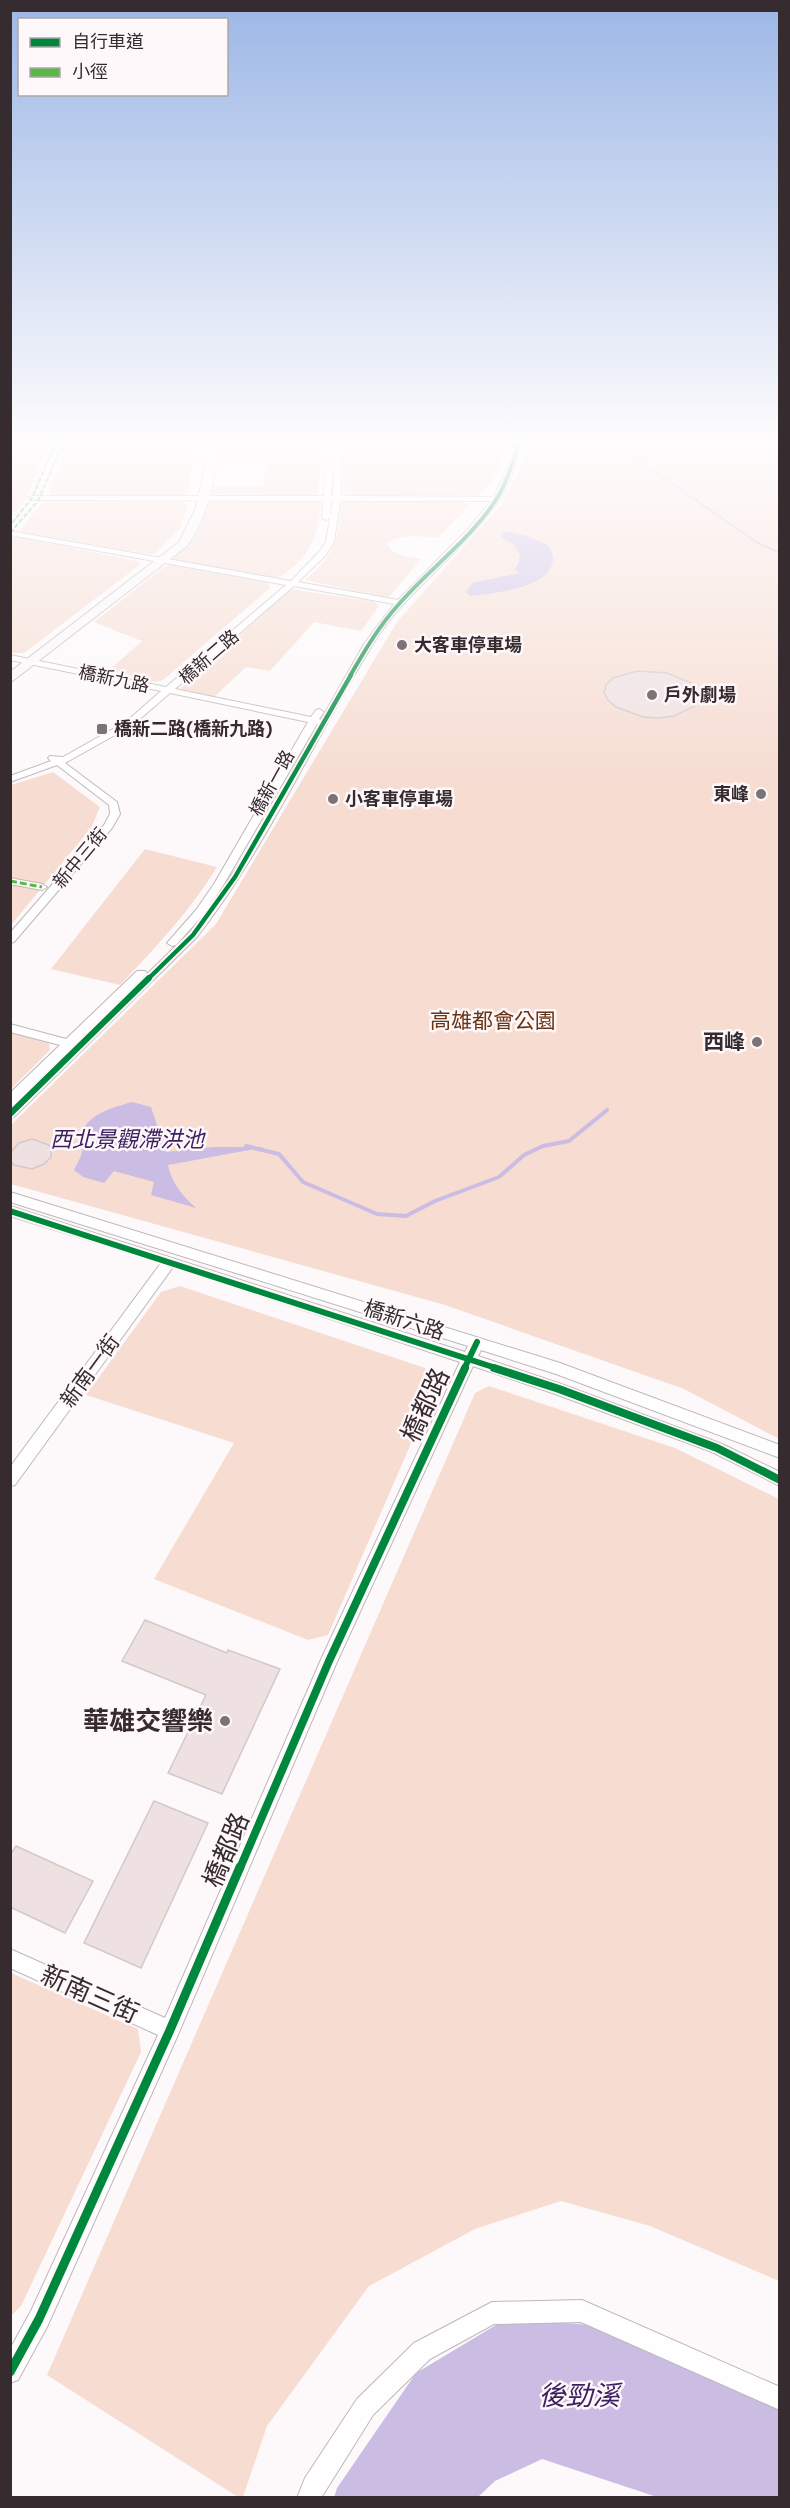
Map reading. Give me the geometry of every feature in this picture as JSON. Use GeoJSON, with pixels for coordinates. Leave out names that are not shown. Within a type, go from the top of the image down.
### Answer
{"type":"FeatureCollection","features":[{"type":"Feature","properties":{"kind":"street"},"geometry":{"type":"LineString","coordinates":[[138,556],[397,602]]}},
{"type":"Feature","properties":{"kind":"street"},"geometry":{"type":"LineString","coordinates":[[10,679],[20,664],[165,556]]}},
{"type":"Feature","properties":{"kind":"street","name":"橋新二路"},"geometry":{"type":"LineString","coordinates":[[288,583],[312,556]]}},
{"type":"Feature","properties":{"kind":"street","name":"橋新二路"},"geometry":{"type":"LineString","coordinates":[[10,779],[112,735],[321,556]]}},
{"type":"Feature","properties":{"kind":"street","name":"橋新一路"},"geometry":{"type":"LineString","coordinates":[[10,1101],[193,935],[211,914],[262,832],[316,724],[397,602],[441,556]]}},
{"type":"Feature","properties":{"kind":"street","name":"橋新九路"},"geometry":{"type":"LineString","coordinates":[[20,664],[316,724]]}},
{"type":"Feature","properties":{"kind":"street","name":"橋新二路"},"geometry":{"type":"LineString","coordinates":[[10,773],[55,760]]}},
{"type":"Feature","properties":{"kind":"street","name":"新中三街"},"geometry":{"type":"LineString","coordinates":[[10,940],[108,826],[115,814],[114,804],[55,760]]}},
{"type":"Feature","properties":{"kind":"street"},"geometry":{"type":"LineString","coordinates":[[10,880],[42,887]]}},
{"type":"Feature","properties":{"kind":"street"},"geometry":{"type":"LineString","coordinates":[[10,1028],[74,1045]]}},
{"type":"Feature","properties":{"kind":"street","name":"橋新一路"},"geometry":{"type":"LineString","coordinates":[[10,1114],[74,1045]]}},
{"type":"Feature","properties":{"kind":"street","name":"橋新六路"},"geometry":{"type":"LineString","coordinates":[[10,1197],[571,1372],[780,1452]]}},
{"type":"Feature","properties":{"kind":"street","name":"橋新六路"},"geometry":{"type":"LineString","coordinates":[[10,1211],[171,1261],[664,1427],[717,1448],[780,1479]]}},
{"type":"Feature","properties":{"kind":"street","name":"新南一街"},"geometry":{"type":"LineString","coordinates":[[10,1480],[171,1261]]}},
{"type":"Feature","properties":{"kind":"street","name":"橋都路"},"geometry":{"type":"LineString","coordinates":[[10,2372],[39,2319],[170,2030],[329,1661],[467,1359],[477,1342]]}},
{"type":"Feature","properties":{"kind":"street","name":"新南三街"},"geometry":{"type":"LineString","coordinates":[[10,1958],[170,2030]]}},
{"type":"Feature","properties":{"kind":"street"},"geometry":{"type":"LineString","coordinates":[[309,2498],[313,2486],[365,2407],[422,2351],[492,2313],[582,2311],[780,2399]]}},
{"type":"Feature","properties":{"kind":"green space"},"geometry":{"type":"Polygon","coordinates":[[[10,556],[112,556],[137,561],[141,564],[24,653],[10,653],[10,556]]]}},
{"type":"Feature","properties":{"kind":"green space"},"geometry":{"type":"Polygon","coordinates":[[[175,556],[304,556],[278,578],[172,559],[175,556]]]}},
{"type":"Feature","properties":{"kind":"green space"},"geometry":{"type":"Polygon","coordinates":[[[328,556],[406,556],[421,559],[390,596],[386,597],[305,580],[328,556]]]}},
{"type":"Feature","properties":{"kind":"green space","name":"高雄都會公園"},"geometry":{"type":"Polygon","coordinates":[[[456,556],[779,556],[779,1439],[684,1389],[445,1305],[11,1184],[11,1125],[216,924],[397,622],[456,556]]]}},
{"type":"Feature","properties":{"kind":"green space"},"geometry":{"type":"Polygon","coordinates":[[[171,565],[267,583],[271,587],[163,680],[155,682],[107,672],[142,641],[94,622],[164,567],[171,565]]]}},
{"type":"Feature","properties":{"kind":"green space"},"geometry":{"type":"Polygon","coordinates":[[[291,589],[375,602],[379,606],[361,631],[314,622],[270,671],[246,667],[214,697],[180,689],[291,589]]]}},
{"type":"Feature","properties":{"kind":"green space"},"geometry":{"type":"Polygon","coordinates":[[[53,772],[100,807],[91,828],[11,925],[11,785],[53,772]]]}},
{"type":"Feature","properties":{"kind":"green space"},"geometry":{"type":"Polygon","coordinates":[[[145,849],[217,867],[184,914],[120,985],[51,969],[145,849]]]}},
{"type":"Feature","properties":{"kind":"green space"},"geometry":{"type":"Polygon","coordinates":[[[11,1033],[49,1043],[50,1050],[11,1089],[11,1033]]]}},
{"type":"Feature","properties":{"kind":"green space"},"geometry":{"type":"Polygon","coordinates":[[[180,1286],[425,1368],[435,1388],[328,1635],[308,1640],[154,1579],[234,1443],[86,1395],[161,1292],[180,1286]]]}},
{"type":"Feature","properties":{"kind":"green space"},"geometry":{"type":"Polygon","coordinates":[[[489,1386],[675,1448],[779,1499],[779,2281],[650,2226],[561,2201],[475,2229],[369,2286],[267,2426],[243,2497],[238,2497],[47,2375],[475,1393],[489,1386]]]}},
{"type":"Feature","properties":{"kind":"green space"},"geometry":{"type":"Polygon","coordinates":[[[11,1973],[138,2029],[141,2052],[21,2306],[11,2316],[11,1973]]]}},
{"type":"Feature","properties":{"kind":"water"},"geometry":{"type":"Polygon","coordinates":[[[520,556],[552,556],[553,560],[549,570],[540,579],[526,585],[511,590],[470,596],[466,592],[472,583],[520,573],[514,569],[518,565],[520,556]]]}},
{"type":"Feature","properties":{"kind":"water","name":"西北景觀滯洪池"},"geometry":{"type":"Polygon","coordinates":[[[132,1102],[151,1107],[166,1152],[213,1147],[265,1147],[168,1165],[178,1189],[196,1208],[151,1195],[154,1182],[114,1171],[104,1183],[83,1177],[74,1170],[82,1152],[81,1134],[85,1127],[102,1112],[132,1102]]]}},
{"type":"Feature","properties":{"kind":"water","name":"後勁溪"},"geometry":{"type":"Polygon","coordinates":[[[506,2319],[594,2325],[779,2407],[779,2497],[657,2497],[542,2459],[495,2481],[478,2497],[334,2498],[337,2488],[416,2373],[506,2319]]]}},
{"type":"Feature","properties":{"kind":"building","name":"戶外劇場"},"geometry":{"type":"Polygon","coordinates":[[[637,671],[667,673],[691,683],[698,691],[699,698],[695,706],[674,716],[659,718],[643,717],[616,707],[608,700],[604,692],[606,685],[613,678],[637,671]]]}},
{"type":"Feature","properties":{"kind":"building"},"geometry":{"type":"Polygon","coordinates":[[[32,1139],[49,1145],[51,1157],[44,1164],[32,1169],[14,1165],[10,1161],[11,1152],[19,1143],[32,1139]]]}},
{"type":"Feature","properties":{"kind":"building","name":"華雄交響樂"},"geometry":{"type":"Polygon","coordinates":[[[145,1620],[227,1653],[228,1650],[280,1669],[222,1794],[168,1773],[206,1695],[122,1661],[145,1620]]]}},
{"type":"Feature","properties":{"kind":"building"},"geometry":{"type":"Polygon","coordinates":[[[154,1801],[208,1823],[141,1968],[84,1943],[154,1801]]]}},
{"type":"Feature","properties":{"kind":"building"},"geometry":{"type":"Polygon","coordinates":[[[16,1846],[93,1881],[65,1933],[10,1907],[10,1855],[16,1846]]]}},
{"type":"Feature","properties":{"kind":"waterway"},"geometry":{"type":"LineString","coordinates":[[246,1146],[279,1154],[303,1182],[377,1214],[406,1216],[435,1201],[499,1177],[524,1155],[543,1146],[569,1141],[607,1110]]}},
{"type":"Feature","properties":{"kind":"marked path"},"geometry":{"type":"LineString","coordinates":[[10,881],[42,887]]}},
{"type":"Feature","properties":{"kind":"cycle path"},"geometry":{"type":"LineString","coordinates":[[10,1114],[193,935],[215,907],[255,846],[373,636],[411,590],[445,556]]}},
{"type":"Feature","properties":{"kind":"cycle path"},"geometry":{"type":"LineString","coordinates":[[10,1211],[559,1389],[717,1448],[780,1480]]}},
{"type":"Feature","properties":{"kind":"cycle path"},"geometry":{"type":"LineString","coordinates":[[10,2372],[39,2319],[170,2030],[329,1661],[477,1342]]}},
{"type":"Feature","properties":{"kind":"place","name":"大客車停車場"},"geometry":{"type":"Point","coordinates":[402,645]}},
{"type":"Feature","properties":{"kind":"place","name":"戶外劇場"},"geometry":{"type":"Point","coordinates":[652,695]}},
{"type":"Feature","properties":{"kind":"place","name":"橋新二路(橋新九路)"},"geometry":{"type":"Point","coordinates":[102,729]}},
{"type":"Feature","properties":{"kind":"place","name":"東峰"},"geometry":{"type":"Point","coordinates":[761,794]}},
{"type":"Feature","properties":{"kind":"place","name":"小客車停車場"},"geometry":{"type":"Point","coordinates":[333,799]}},
{"type":"Feature","properties":{"kind":"place","name":"西峰"},"geometry":{"type":"Point","coordinates":[757,1042]}},
{"type":"Feature","properties":{"kind":"place","name":"華雄交響樂"},"geometry":{"type":"Point","coordinates":[225,1721]}}]}
